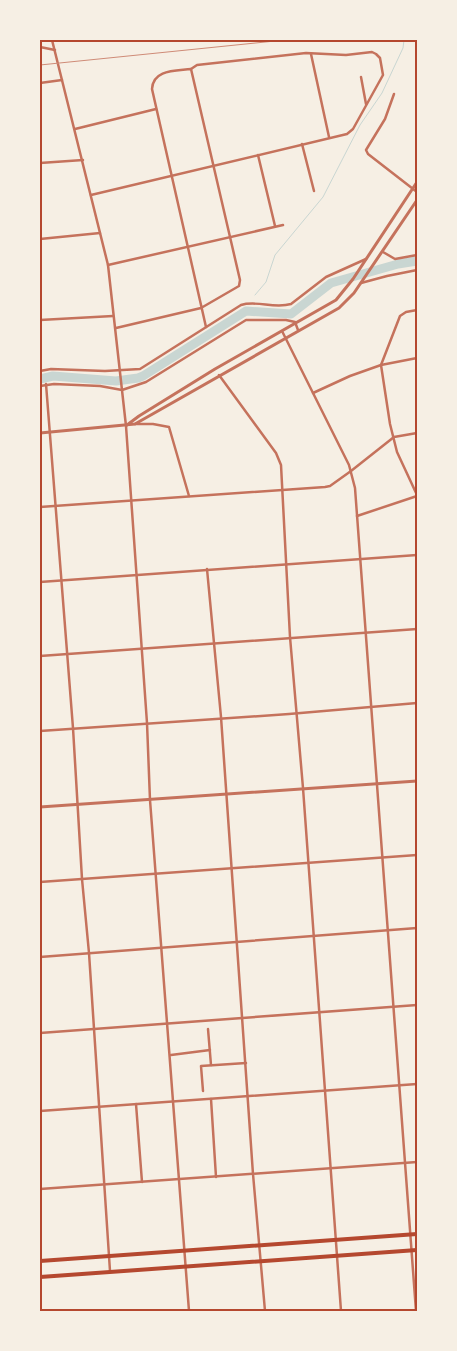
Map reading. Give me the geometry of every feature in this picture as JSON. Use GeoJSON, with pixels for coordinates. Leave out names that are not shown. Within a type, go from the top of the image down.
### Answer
{"type":"FeatureCollection","features":[{"type":"Feature","properties":{"kind":"main road"},"geometry":{"type":"LineString","coordinates":[[40,1261],[417,1234]]}},
{"type":"Feature","properties":{"kind":"main road"},"geometry":{"type":"LineString","coordinates":[[40,1277],[417,1250]]}},
{"type":"Feature","properties":{"kind":"street"},"geometry":{"type":"LineString","coordinates":[[52,40],[108,265],[116,328],[126,426],[147,723],[150,800],[189,1311]]}},
{"type":"Feature","properties":{"kind":"street"},"geometry":{"type":"LineString","coordinates":[[40,47],[55,50]]}},
{"type":"Feature","properties":{"kind":"street"},"geometry":{"type":"LineString","coordinates":[[91,195],[172,175],[213,166],[350,132],[383,75],[380,58],[372,52],[346,55],[311,54],[197,65],[191,69],[162,73],[154,80],[152,89],[156,109],[172,175],[206,327]]}},
{"type":"Feature","properties":{"kind":"street"},"geometry":{"type":"LineString","coordinates":[[311,54],[329,137]]}},
{"type":"Feature","properties":{"kind":"street"},"geometry":{"type":"LineString","coordinates":[[116,328],[201,308],[239,286],[240,280],[191,69]]}},
{"type":"Feature","properties":{"kind":"street"},"geometry":{"type":"LineString","coordinates":[[361,77],[366,105]]}},
{"type":"Feature","properties":{"kind":"street"},"geometry":{"type":"LineString","coordinates":[[40,83],[62,80]]}},
{"type":"Feature","properties":{"kind":"street"},"geometry":{"type":"LineString","coordinates":[[394,94],[385,119],[366,150],[368,154],[417,192]]}},
{"type":"Feature","properties":{"kind":"street"},"geometry":{"type":"LineString","coordinates":[[75,129],[156,109]]}},
{"type":"Feature","properties":{"kind":"street"},"geometry":{"type":"LineString","coordinates":[[302,144],[314,191]]}},
{"type":"Feature","properties":{"kind":"street"},"geometry":{"type":"LineString","coordinates":[[258,155],[275,226]]}},
{"type":"Feature","properties":{"kind":"street"},"geometry":{"type":"LineString","coordinates":[[40,163],[83,160]]}},
{"type":"Feature","properties":{"kind":"street"},"geometry":{"type":"LineString","coordinates":[[126,426],[206,374],[328,305],[346,290],[417,182]]}},
{"type":"Feature","properties":{"kind":"street"},"geometry":{"type":"LineString","coordinates":[[135,424],[339,308],[375,264],[417,200]]}},
{"type":"Feature","properties":{"kind":"street"},"geometry":{"type":"LineString","coordinates":[[108,265],[283,225]]}},
{"type":"Feature","properties":{"kind":"street"},"geometry":{"type":"LineString","coordinates":[[40,239],[100,233]]}},
{"type":"Feature","properties":{"kind":"street"},"geometry":{"type":"LineString","coordinates":[[383,252],[395,259],[417,255]]}},
{"type":"Feature","properties":{"kind":"street"},"geometry":{"type":"LineString","coordinates":[[40,371],[51,369],[120,371],[140,369],[245,304],[285,306],[291,304],[326,277],[365,260]]}},
{"type":"Feature","properties":{"kind":"street"},"geometry":{"type":"LineString","coordinates":[[361,283],[417,270]]}},
{"type":"Feature","properties":{"kind":"street"},"geometry":{"type":"LineString","coordinates":[[357,516],[417,495],[397,452],[386,405],[381,364],[400,316],[406,312],[417,310]]}},
{"type":"Feature","properties":{"kind":"street"},"geometry":{"type":"LineString","coordinates":[[40,320],[114,316]]}},
{"type":"Feature","properties":{"kind":"street"},"geometry":{"type":"LineString","coordinates":[[40,386],[46,384],[100,386],[121,389],[146,382],[246,320],[286,320],[295,322]]}},
{"type":"Feature","properties":{"kind":"street"},"geometry":{"type":"LineString","coordinates":[[295,322],[298,330]]}},
{"type":"Feature","properties":{"kind":"street"},"geometry":{"type":"LineString","coordinates":[[282,330],[351,471],[355,488],[416,1311]]}},
{"type":"Feature","properties":{"kind":"street"},"geometry":{"type":"LineString","coordinates":[[313,393],[381,364],[417,358]]}},
{"type":"Feature","properties":{"kind":"street"},"geometry":{"type":"LineString","coordinates":[[219,375],[279,458],[281,465],[290,637],[303,788],[341,1311]]}},
{"type":"Feature","properties":{"kind":"street"},"geometry":{"type":"LineString","coordinates":[[46,384],[73,728],[110,1271]]}},
{"type":"Feature","properties":{"kind":"street"},"geometry":{"type":"LineString","coordinates":[[40,433],[135,424],[166,425],[171,431],[189,496]]}},
{"type":"Feature","properties":{"kind":"street"},"geometry":{"type":"LineString","coordinates":[[40,507],[330,486],[394,437],[417,433]]}},
{"type":"Feature","properties":{"kind":"street"},"geometry":{"type":"LineString","coordinates":[[40,582],[417,554]]}},
{"type":"Feature","properties":{"kind":"street"},"geometry":{"type":"LineString","coordinates":[[208,569],[222,717],[253,1174],[265,1311]]}},
{"type":"Feature","properties":{"kind":"street"},"geometry":{"type":"LineString","coordinates":[[40,656],[417,628]]}},
{"type":"Feature","properties":{"kind":"street"},"geometry":{"type":"LineString","coordinates":[[40,731],[417,703]]}},
{"type":"Feature","properties":{"kind":"street"},"geometry":{"type":"LineString","coordinates":[[40,807],[417,781]]}},
{"type":"Feature","properties":{"kind":"street"},"geometry":{"type":"LineString","coordinates":[[40,882],[417,855]]}},
{"type":"Feature","properties":{"kind":"street"},"geometry":{"type":"LineString","coordinates":[[40,957],[417,928]]}},
{"type":"Feature","properties":{"kind":"street"},"geometry":{"type":"LineString","coordinates":[[40,1033],[417,1005]]}},
{"type":"Feature","properties":{"kind":"street"},"geometry":{"type":"LineString","coordinates":[[208,1029],[211,1065]]}},
{"type":"Feature","properties":{"kind":"street"},"geometry":{"type":"LineString","coordinates":[[170,1056],[210,1050]]}},
{"type":"Feature","properties":{"kind":"street"},"geometry":{"type":"LineString","coordinates":[[204,1091],[201,1066],[246,1063]]}},
{"type":"Feature","properties":{"kind":"street"},"geometry":{"type":"LineString","coordinates":[[40,1111],[417,1084]]}},
{"type":"Feature","properties":{"kind":"street"},"geometry":{"type":"LineString","coordinates":[[211,1099],[216,1177]]}},
{"type":"Feature","properties":{"kind":"street"},"geometry":{"type":"LineString","coordinates":[[136,1104],[142,1182]]}},
{"type":"Feature","properties":{"kind":"street"},"geometry":{"type":"LineString","coordinates":[[40,1190],[417,1162]]}},
{"type":"Feature","properties":{"kind":"waterway"},"geometry":{"type":"LineString","coordinates":[[255,295],[266,282],[275,255],[323,197],[360,125],[382,93],[403,48],[404,40]]}},
{"type":"Feature","properties":{"kind":"waterway"},"geometry":{"type":"LineString","coordinates":[[40,379],[53,376],[116,381],[138,378],[246,311],[291,314],[331,283],[398,264],[417,261]]}},
{"type":"Feature","properties":{"kind":"railway"},"geometry":{"type":"LineString","coordinates":[[40,65],[285,40]]}}]}
